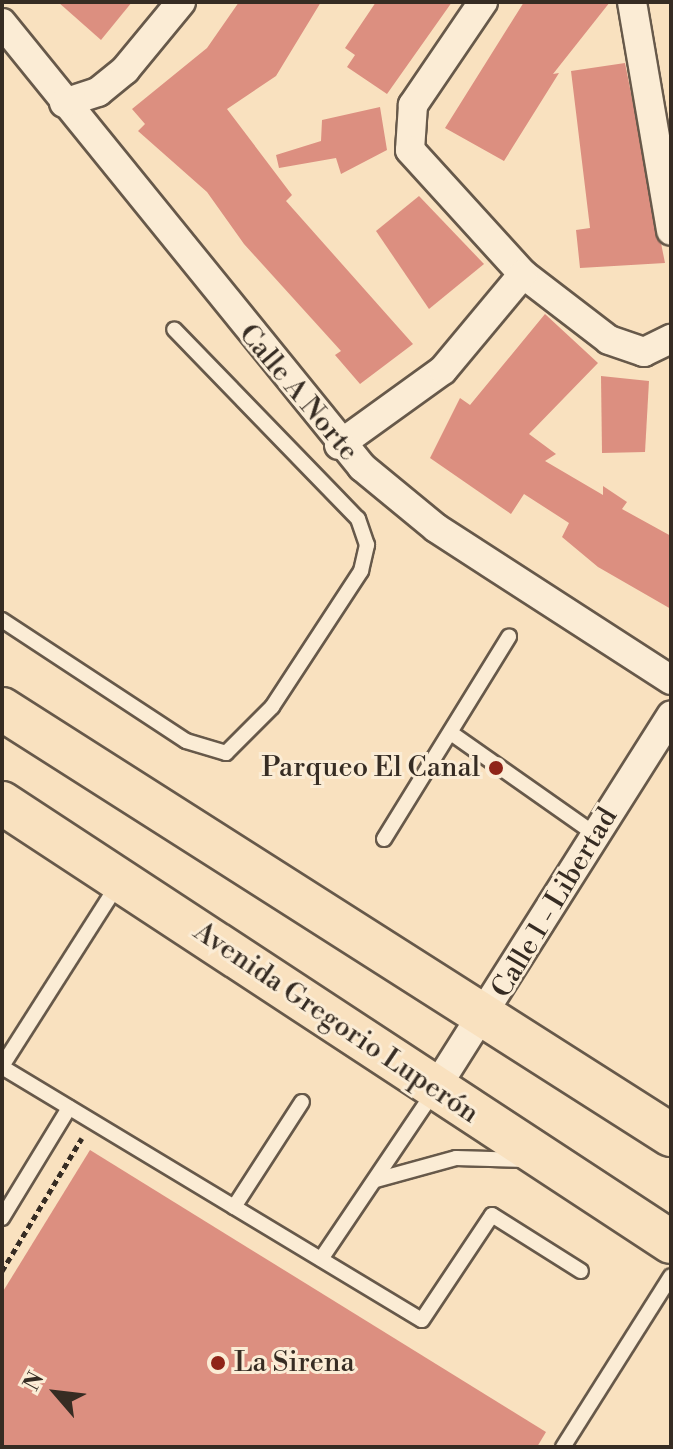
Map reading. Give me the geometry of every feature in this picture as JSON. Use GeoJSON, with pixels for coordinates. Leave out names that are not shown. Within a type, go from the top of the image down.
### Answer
{"type":"FeatureCollection","features":[{"type":"Feature","properties":{"kind":"main road"},"geometry":{"type":"LineString","coordinates":[[2,709],[671,1135]]}},
{"type":"Feature","properties":{"kind":"main road","name":"Avenida Gregorio Luperón"},"geometry":{"type":"LineString","coordinates":[[2,803],[121,879],[542,1161],[671,1242]]}},
{"type":"Feature","properties":{"kind":"street"},"geometry":{"type":"LineString","coordinates":[[64,103],[98,92],[125,70],[181,2]]}},
{"type":"Feature","properties":{"kind":"street"},"geometry":{"type":"LineString","coordinates":[[483,2],[413,105],[407,129],[421,166],[523,274],[609,340],[644,352],[671,339]]}},
{"type":"Feature","properties":{"kind":"street"},"geometry":{"type":"LineString","coordinates":[[632,2],[671,231]]}},
{"type":"Feature","properties":{"kind":"street","name":"Calle A Norte"},"geometry":{"type":"LineString","coordinates":[[2,23],[339,445],[436,528],[671,680]]}},
{"type":"Feature","properties":{"kind":"street"},"geometry":{"type":"LineString","coordinates":[[339,445],[443,370],[523,274]]}},
{"type":"Feature","properties":{"kind":"street","name":"Calle 1 - Libertad"},"geometry":{"type":"LineString","coordinates":[[435,1089],[486,1017],[671,715]]}},
{"type":"Feature","properties":{"kind":"lane"},"geometry":{"type":"LineString","coordinates":[[2,620],[186,741],[226,753],[272,707],[361,571],[367,545],[358,519],[174,329]]}},
{"type":"Feature","properties":{"kind":"lane"},"geometry":{"type":"LineString","coordinates":[[384,839],[509,637]]}},
{"type":"Feature","properties":{"kind":"lane"},"geometry":{"type":"LineString","coordinates":[[451,733],[596,835]]}},
{"type":"Feature","properties":{"kind":"lane"},"geometry":{"type":"LineString","coordinates":[[121,879],[2,1066],[422,1320],[492,1215],[581,1271]]}},
{"type":"Feature","properties":{"kind":"lane"},"geometry":{"type":"LineString","coordinates":[[321,1259],[435,1089]]}},
{"type":"Feature","properties":{"kind":"lane"},"geometry":{"type":"LineString","coordinates":[[234,1207],[302,1102]]}},
{"type":"Feature","properties":{"kind":"lane"},"geometry":{"type":"LineString","coordinates":[[2,1218],[69,1108]]}},
{"type":"Feature","properties":{"kind":"lane"},"geometry":{"type":"LineString","coordinates":[[376,1180],[456,1158],[542,1161]]}},
{"type":"Feature","properties":{"kind":"lane"},"geometry":{"type":"LineString","coordinates":[[563,1447],[671,1276]]}},
{"type":"Feature","properties":{"kind":"path"},"geometry":{"type":"LineString","coordinates":[[2,1271],[93,1121]]}},
{"type":"Feature","properties":{"kind":"building"},"geometry":{"type":"Polygon","coordinates":[[[58,2],[132,2],[101,40],[58,2]]]}},
{"type":"Feature","properties":{"kind":"building"},"geometry":{"type":"Polygon","coordinates":[[[239,2],[321,2],[276,76],[227,109],[292,195],[286,201],[413,344],[360,384],[335,355],[341,351],[244,244],[207,192],[138,131],[145,124],[132,109],[207,48],[239,2]]]}},
{"type":"Feature","properties":{"kind":"building"},"geometry":{"type":"Polygon","coordinates":[[[376,2],[452,2],[387,94],[347,67],[355,55],[345,48],[376,2]]]}},
{"type":"Feature","properties":{"kind":"building"},"geometry":{"type":"Polygon","coordinates":[[[524,2],[610,2],[553,74],[559,73],[504,161],[445,128],[524,2]]]}},
{"type":"Feature","properties":{"kind":"building"},"geometry":{"type":"Polygon","coordinates":[[[625,63],[665,263],[580,268],[576,230],[590,228],[571,71],[625,63]]]}},
{"type":"Feature","properties":{"kind":"building"},"geometry":{"type":"Polygon","coordinates":[[[380,107],[387,150],[341,174],[336,158],[279,168],[276,155],[321,141],[322,120],[380,107]]]}},
{"type":"Feature","properties":{"kind":"building"},"geometry":{"type":"Polygon","coordinates":[[[419,196],[484,264],[429,309],[376,231],[419,196]]]}},
{"type":"Feature","properties":{"kind":"building"},"geometry":{"type":"Polygon","coordinates":[[[545,314],[598,363],[529,434],[556,454],[545,461],[603,495],[603,486],[627,502],[622,509],[671,536],[671,609],[598,567],[562,537],[569,523],[524,494],[511,514],[430,458],[460,398],[470,405],[545,314]]]}},
{"type":"Feature","properties":{"kind":"building"},"geometry":{"type":"Polygon","coordinates":[[[601,376],[649,381],[645,452],[602,453],[601,376]]]}},
{"type":"Feature","properties":{"kind":"building","name":"La Sirena"},"geometry":{"type":"Polygon","coordinates":[[[90,1150],[546,1432],[537,1447],[2,1447],[2,1293],[90,1150]]]}},
{"type":"Feature","properties":{"kind":"place","name":"Parqueo El Canal"},"geometry":{"type":"Point","coordinates":[496,768]}},
{"type":"Feature","properties":{"kind":"place","name":"La Sirena"},"geometry":{"type":"Point","coordinates":[218,1363]}}]}
